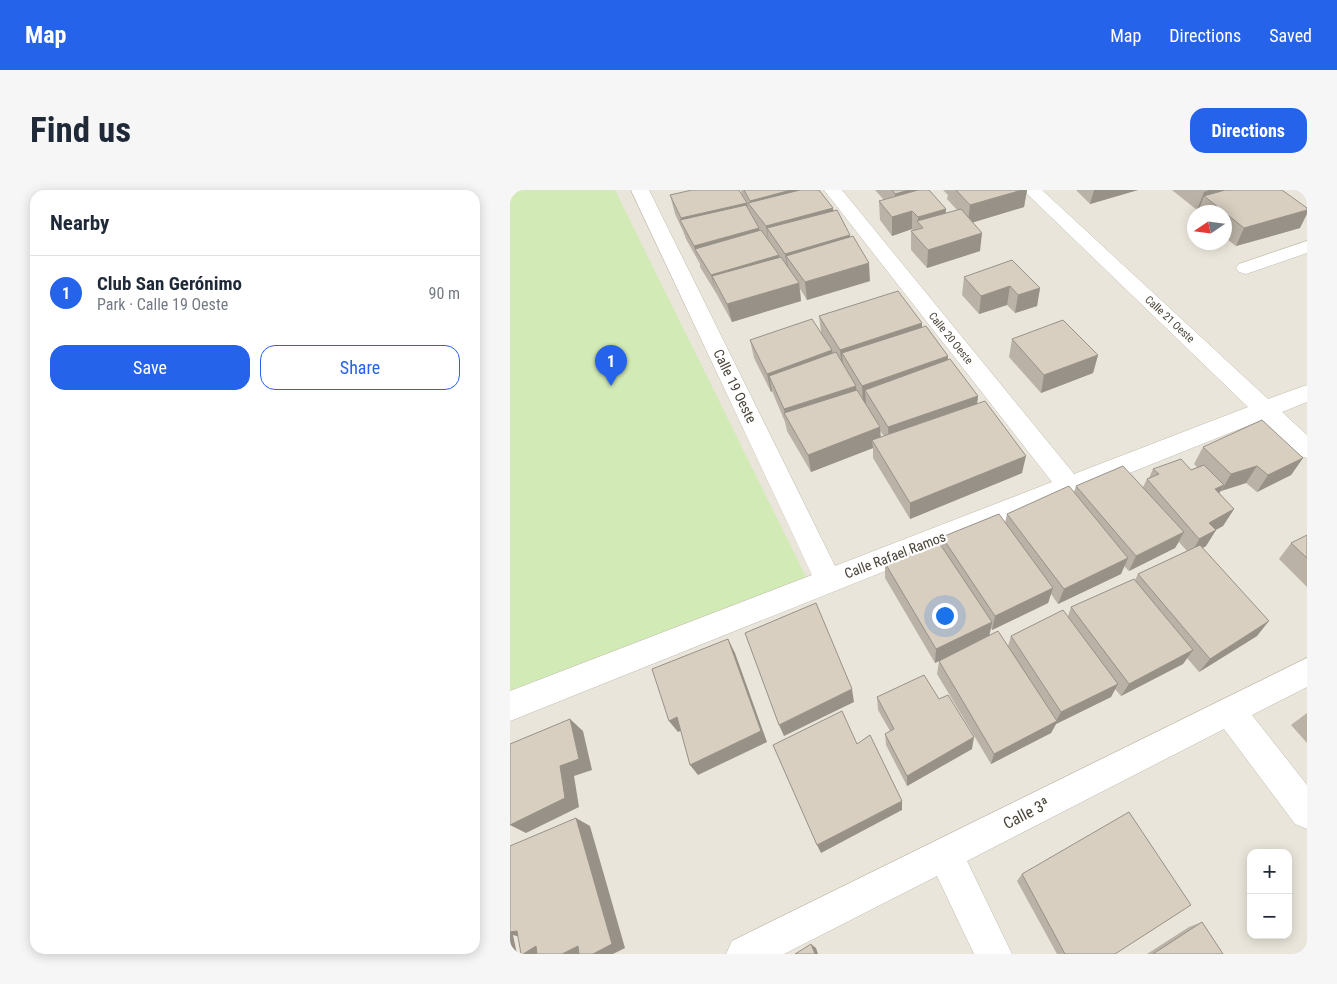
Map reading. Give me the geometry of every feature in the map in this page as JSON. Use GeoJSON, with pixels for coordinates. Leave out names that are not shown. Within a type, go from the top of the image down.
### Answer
{"type":"FeatureCollection","features":[{"type":"Feature","properties":{"kind":"street","name":"Calle 19 Oeste"},"geometry":{"type":"LineString","coordinates":[[640,190],[830,581]]}},
{"type":"Feature","properties":{"kind":"street","name":"Calle 20 Oeste"},"geometry":{"type":"LineString","coordinates":[[833,190],[1070,487]]}},
{"type":"Feature","properties":{"kind":"street","name":"Calle 21 Oeste"},"geometry":{"type":"LineString","coordinates":[[1032,190],[1307,449]]}},
{"type":"Feature","properties":{"kind":"street"},"geometry":{"type":"LineString","coordinates":[[1246,268],[1307,247]]}},
{"type":"Feature","properties":{"kind":"street","name":"Calle Rafael Ramos"},"geometry":{"type":"LineString","coordinates":[[510,706],[1307,393]]}},
{"type":"Feature","properties":{"kind":"street","name":"Calle 3ª"},"geometry":{"type":"LineString","coordinates":[[745,954],[1307,672]]}},
{"type":"Feature","properties":{"kind":"street"},"geometry":{"type":"LineString","coordinates":[[1229,711],[1307,812]]}},
{"type":"Feature","properties":{"kind":"street"},"geometry":{"type":"LineString","coordinates":[[945,854],[993,954]]}},
{"type":"Feature","properties":{"kind":"shaded area"},"geometry":{"type":"Polygon","coordinates":[[[510,190],[1307,190],[1307,954],[510,954],[510,190]]]}},
{"type":"Feature","properties":{"kind":"green space"},"geometry":{"type":"Polygon","coordinates":[[[510,190],[615,190],[808,581],[510,692],[510,190]]]}},
{"type":"Feature","properties":{"kind":"building"},"geometry":{"type":"Polygon","coordinates":[[[692,190],[739,190],[747,203],[681,218],[670,195],[692,190]]]}},
{"type":"Feature","properties":{"kind":"building"},"geometry":{"type":"Polygon","coordinates":[[[744,190],[791,190],[750,201],[744,190]]]}},
{"type":"Feature","properties":{"kind":"building"},"geometry":{"type":"Polygon","coordinates":[[[800,190],[819,190],[833,208],[766,226],[748,203],[800,190]]]}},
{"type":"Feature","properties":{"kind":"building"},"geometry":{"type":"Polygon","coordinates":[[[892,190],[909,190],[895,194],[892,190]]]}},
{"type":"Feature","properties":{"kind":"building"},"geometry":{"type":"Polygon","coordinates":[[[918,190],[929,190],[946,209],[918,217],[912,211],[892,217],[879,201],[918,190]]]}},
{"type":"Feature","properties":{"kind":"building"},"geometry":{"type":"Polygon","coordinates":[[[956,190],[1022,190],[970,205],[956,190]]]}},
{"type":"Feature","properties":{"kind":"building"},"geometry":{"type":"Polygon","coordinates":[[[1225,190],[1282,190],[1307,208],[1307,210],[1244,228],[1232,218],[1232,205],[1215,205],[1204,196],[1225,190]]]}},
{"type":"Feature","properties":{"kind":"building"},"geometry":{"type":"Polygon","coordinates":[[[746,205],[759,228],[694,246],[680,220],[746,205]]]}},
{"type":"Feature","properties":{"kind":"building"},"geometry":{"type":"Polygon","coordinates":[[[961,209],[982,233],[928,250],[911,231],[923,228],[917,221],[961,209]]]}},
{"type":"Feature","properties":{"kind":"building"},"geometry":{"type":"Polygon","coordinates":[[[837,210],[850,235],[785,254],[767,228],[837,210]]]}},
{"type":"Feature","properties":{"kind":"building"},"geometry":{"type":"Polygon","coordinates":[[[761,230],[779,255],[711,275],[695,249],[761,230]]]}},
{"type":"Feature","properties":{"kind":"building"},"geometry":{"type":"Polygon","coordinates":[[[853,236],[869,263],[805,282],[786,256],[853,236]]]}},
{"type":"Feature","properties":{"kind":"building"},"geometry":{"type":"Polygon","coordinates":[[[781,257],[799,283],[727,304],[712,276],[781,257]]]}},
{"type":"Feature","properties":{"kind":"building"},"geometry":{"type":"Polygon","coordinates":[[[1012,260],[1040,288],[1018,295],[1010,286],[981,296],[964,277],[1012,260]]]}},
{"type":"Feature","properties":{"kind":"building"},"geometry":{"type":"Polygon","coordinates":[[[898,291],[922,323],[840,350],[819,316],[898,291]]]}},
{"type":"Feature","properties":{"kind":"building"},"geometry":{"type":"Polygon","coordinates":[[[812,319],[832,350],[767,374],[750,340],[812,319]]]}},
{"type":"Feature","properties":{"kind":"building"},"geometry":{"type":"Polygon","coordinates":[[[1063,320],[1098,355],[1044,375],[1012,339],[1063,320]]]}},
{"type":"Feature","properties":{"kind":"building"},"geometry":{"type":"Polygon","coordinates":[[[926,326],[948,356],[862,386],[842,353],[926,326]]]}},
{"type":"Feature","properties":{"kind":"building"},"geometry":{"type":"Polygon","coordinates":[[[836,352],[856,386],[784,409],[769,376],[836,352]]]}},
{"type":"Feature","properties":{"kind":"building"},"geometry":{"type":"Polygon","coordinates":[[[950,359],[978,396],[888,427],[865,390],[950,359]]]}},
{"type":"Feature","properties":{"kind":"building"},"geometry":{"type":"Polygon","coordinates":[[[857,390],[880,427],[808,455],[784,413],[857,390]]]}},
{"type":"Feature","properties":{"kind":"building"},"geometry":{"type":"Polygon","coordinates":[[[985,401],[1026,456],[910,503],[872,440],[985,401]]]}},
{"type":"Feature","properties":{"kind":"building"},"geometry":{"type":"Polygon","coordinates":[[[1262,420],[1303,458],[1268,475],[1257,466],[1231,474],[1203,447],[1262,420]]]}},
{"type":"Feature","properties":{"kind":"building"},"geometry":{"type":"Polygon","coordinates":[[[1181,459],[1191,470],[1204,465],[1224,485],[1215,489],[1234,509],[1209,523],[1216,530],[1199,539],[1147,479],[1159,474],[1153,469],[1181,459]]]}},
{"type":"Feature","properties":{"kind":"building"},"geometry":{"type":"Polygon","coordinates":[[[1123,466],[1184,532],[1136,556],[1076,486],[1123,466]]]}},
{"type":"Feature","properties":{"kind":"building"},"geometry":{"type":"Polygon","coordinates":[[[1069,486],[1128,558],[1064,589],[1007,514],[1069,486]]]}},
{"type":"Feature","properties":{"kind":"building"},"geometry":{"type":"Polygon","coordinates":[[[999,514],[1053,588],[995,616],[942,537],[999,514]]]}},
{"type":"Feature","properties":{"kind":"building"},"geometry":{"type":"Polygon","coordinates":[[[1307,535],[1307,558],[1291,543],[1307,535]]]}},
{"type":"Feature","properties":{"kind":"building"},"geometry":{"type":"Polygon","coordinates":[[[938,541],[992,622],[936,649],[885,563],[938,541]]]}},
{"type":"Feature","properties":{"kind":"building"},"geometry":{"type":"Polygon","coordinates":[[[1200,545],[1269,621],[1210,659],[1138,574],[1200,545]]]}},
{"type":"Feature","properties":{"kind":"building"},"geometry":{"type":"Polygon","coordinates":[[[1134,579],[1193,650],[1129,684],[1071,607],[1134,579]]]}},
{"type":"Feature","properties":{"kind":"building"},"geometry":{"type":"Polygon","coordinates":[[[816,603],[852,689],[779,725],[745,633],[816,603]]]}},
{"type":"Feature","properties":{"kind":"building"},"geometry":{"type":"Polygon","coordinates":[[[1063,610],[1118,684],[1061,712],[1011,636],[1063,610]]]}},
{"type":"Feature","properties":{"kind":"building"},"geometry":{"type":"Polygon","coordinates":[[[998,631],[1057,721],[994,754],[939,661],[998,631]]]}},
{"type":"Feature","properties":{"kind":"building"},"geometry":{"type":"Polygon","coordinates":[[[728,639],[761,731],[690,765],[677,717],[669,721],[652,669],[728,639]]]}},
{"type":"Feature","properties":{"kind":"building"},"geometry":{"type":"Polygon","coordinates":[[[924,675],[939,699],[948,695],[974,737],[907,776],[885,734],[894,729],[877,697],[924,675]]]}},
{"type":"Feature","properties":{"kind":"building"},"geometry":{"type":"Polygon","coordinates":[[[842,711],[857,744],[870,735],[902,801],[817,845],[773,745],[842,711]]]}},
{"type":"Feature","properties":{"kind":"building"},"geometry":{"type":"Polygon","coordinates":[[[570,719],[579,759],[560,766],[565,798],[510,825],[510,744],[570,719]]]}},
{"type":"Feature","properties":{"kind":"building"},"geometry":{"type":"Polygon","coordinates":[[[1129,812],[1191,905],[1115,954],[1065,954],[1022,874],[1129,812]]]}},
{"type":"Feature","properties":{"kind":"building"},"geometry":{"type":"Polygon","coordinates":[[[576,818],[612,944],[593,954],[579,954],[578,946],[562,954],[537,954],[536,946],[521,954],[517,931],[510,932],[510,846],[576,818]]]}},
{"type":"Feature","properties":{"kind":"building"},"geometry":{"type":"Polygon","coordinates":[[[1202,922],[1223,954],[1153,954],[1202,922]]]}},
{"type":"Feature","properties":{"kind":"building"},"geometry":{"type":"Polygon","coordinates":[[[811,944],[815,954],[795,954],[811,944]]]}},
{"type":"Feature","properties":{"kind":"place","name":"Club San Gerónimo"},"geometry":{"type":"Point","coordinates":[611,386]}}]}
